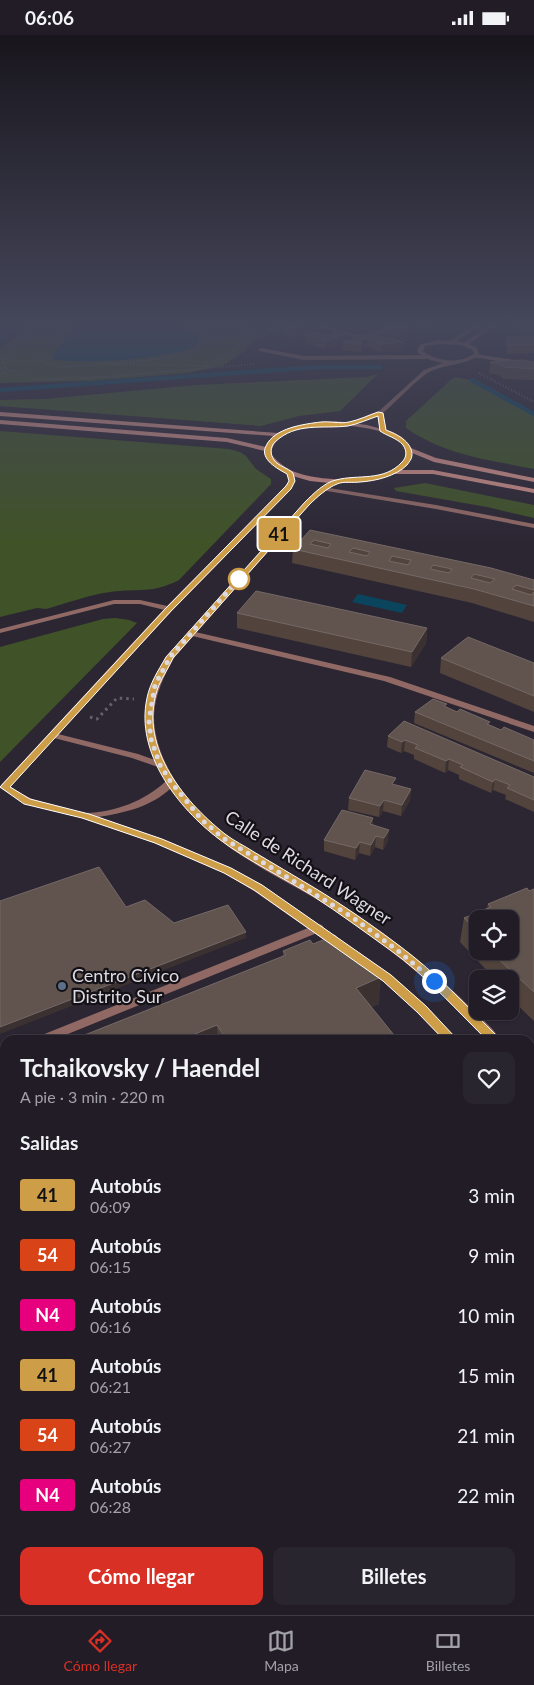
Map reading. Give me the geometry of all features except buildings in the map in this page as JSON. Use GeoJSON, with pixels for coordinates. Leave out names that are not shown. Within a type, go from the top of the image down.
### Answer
{"type":"FeatureCollection","features":[{"type":"Feature","properties":{"kind":"main road"},"geometry":{"type":"LineString","coordinates":[[0,413],[279,435],[310,425],[349,424],[383,431],[397,437],[408,449],[434,460],[534,480]]}},
{"type":"Feature","properties":{"kind":"main road"},"geometry":{"type":"LineString","coordinates":[[0,422],[227,440],[267,449]]}},
{"type":"Feature","properties":{"kind":"main road"},"geometry":{"type":"LineString","coordinates":[[279,435],[269,444],[267,449],[270,459],[290,473],[312,479],[336,481],[361,480],[392,473],[433,472],[534,491]]}},
{"type":"Feature","properties":{"kind":"main road"},"geometry":{"type":"LineString","coordinates":[[392,473],[405,464],[408,459],[408,449]]}},
{"type":"Feature","properties":{"kind":"street"},"geometry":{"type":"LineString","coordinates":[[349,424],[380,413],[398,397]]}},
{"type":"Feature","properties":{"kind":"street"},"geometry":{"type":"LineString","coordinates":[[380,413],[383,431]]}},
{"type":"Feature","properties":{"kind":"street"},"geometry":{"type":"LineString","coordinates":[[290,473],[292,481],[284,493],[169,609],[2,789],[27,801],[85,816],[158,841],[228,871],[258,887],[387,978],[422,1009],[446,1035]]}},
{"type":"Feature","properties":{"kind":"street","name":"Calle de Richard Wagner"},"geometry":{"type":"LineString","coordinates":[[336,481],[323,489],[278,536],[191,633],[162,669],[151,700],[149,721],[151,739],[160,765],[171,782],[202,820],[223,838],[318,895],[397,950],[434,981],[489,1035]]}},
{"type":"Feature","properties":{"kind":"street"},"geometry":{"type":"LineString","coordinates":[[323,489],[436,507],[534,527]]}},
{"type":"Feature","properties":{"kind":"street"},"geometry":{"type":"LineString","coordinates":[[278,536],[325,545]]}},
{"type":"Feature","properties":{"kind":"street"},"geometry":{"type":"LineString","coordinates":[[0,631],[114,602],[140,602],[169,609]]}},
{"type":"Feature","properties":{"kind":"street"},"geometry":{"type":"LineString","coordinates":[[191,633],[387,679],[534,729]]}},
{"type":"Feature","properties":{"kind":"street"},"geometry":{"type":"LineString","coordinates":[[52,735],[135,756],[160,765]]}},
{"type":"Feature","properties":{"kind":"street"},"geometry":{"type":"LineString","coordinates":[[85,816],[137,805],[158,795],[171,782]]}},
{"type":"Feature","properties":{"kind":"street"},"geometry":{"type":"LineString","coordinates":[[52,1035],[318,928]]}},
{"type":"Feature","properties":{"kind":"path"},"geometry":{"type":"LineString","coordinates":[[522,397],[534,403]]}},
{"type":"Feature","properties":{"kind":"path"},"geometry":{"type":"LineString","coordinates":[[73,713],[97,719],[116,698],[151,700]]}},
{"type":"Feature","properties":{"kind":"green space"},"geometry":{"type":"Polygon","coordinates":[[[69,397],[355,397],[340,411],[299,416],[261,426],[0,406],[0,400],[69,397]]]}},
{"type":"Feature","properties":{"kind":"green space"},"geometry":{"type":"Polygon","coordinates":[[[432,397],[503,397],[534,414],[534,469],[452,451],[406,428],[406,421],[432,397]]]}},
{"type":"Feature","properties":{"kind":"green space"},"geometry":{"type":"Polygon","coordinates":[[[0,431],[229,449],[246,456],[256,469],[271,479],[271,484],[179,580],[153,589],[102,593],[46,609],[37,608],[0,617],[0,431]]]}},
{"type":"Feature","properties":{"kind":"green space"},"geometry":{"type":"Polygon","coordinates":[[[425,483],[534,505],[534,518],[487,507],[396,491],[394,488],[425,483]]]}},
{"type":"Feature","properties":{"kind":"green space"},"geometry":{"type":"Polygon","coordinates":[[[115,618],[137,623],[0,762],[0,647],[103,619],[115,618]]]}},
{"type":"Feature","properties":{"kind":"water"},"geometry":{"type":"Polygon","coordinates":[[[358,594],[407,605],[402,613],[352,602],[358,594]]]}},
{"type":"Feature","properties":{"kind":"waterway"},"geometry":{"type":"LineString","coordinates":[[503,397],[534,414]]}},
{"type":"Feature","properties":{"kind":"bus line","name":"41"},"geometry":{"type":"LineString","coordinates":[[446,1035],[422,1009],[387,978],[258,887],[228,871],[158,841],[85,816],[27,801],[4,787],[169,609],[266,512],[288,487],[292,481],[290,473],[275,464],[268,454],[267,449],[273,439],[288,431],[310,425],[349,424],[380,413],[383,431],[397,437],[408,449],[409,454],[405,464],[392,473],[372,479],[336,481],[316,494],[307,503],[177,648],[162,669],[151,700],[149,721],[151,739],[160,765],[171,782],[202,820],[223,838],[318,895],[397,950],[434,981],[489,1035]]}},
{"type":"Feature","properties":{"kind":"place","name":"Centro Cívico Distrito Sur"},"geometry":{"type":"Point","coordinates":[62,986]}},
{"type":"Feature","properties":{"kind":"route"},"geometry":{"type":"LineString","coordinates":[[239,579],[244,573],[177,648],[162,669],[155,685],[149,721],[151,739],[160,765],[171,782],[202,820],[223,838],[298,882],[352,917],[397,950],[434,981]]}}]}
